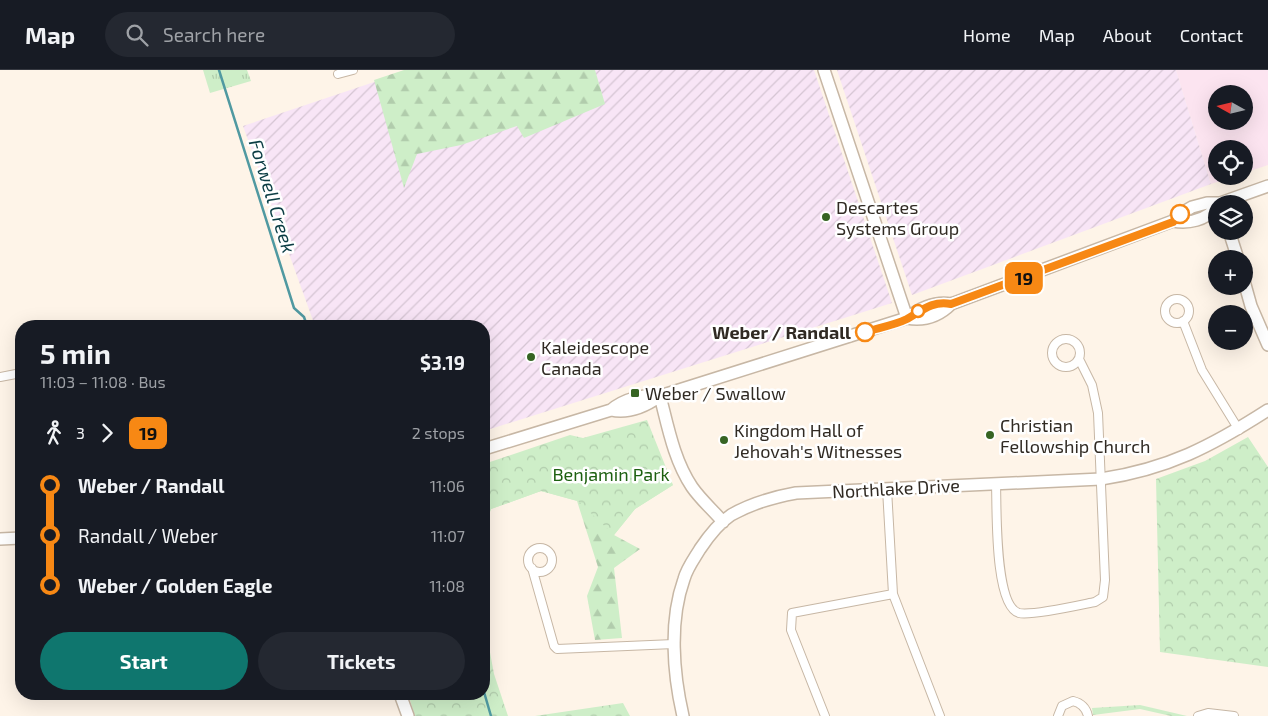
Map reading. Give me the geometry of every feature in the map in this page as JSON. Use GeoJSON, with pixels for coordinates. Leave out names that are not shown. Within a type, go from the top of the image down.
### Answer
{"type":"FeatureCollection","features":[{"type":"Feature","properties":{"kind":"street"},"geometry":{"type":"LineString","coordinates":[[338,74],[353,70]]}},
{"type":"Feature","properties":{"kind":"street"},"geometry":{"type":"LineString","coordinates":[[824,70],[907,318]]}},
{"type":"Feature","properties":{"kind":"street"},"geometry":{"type":"LineString","coordinates":[[1245,195],[1268,186]]}},
{"type":"Feature","properties":{"kind":"street"},"geometry":{"type":"LineString","coordinates":[[490,447],[611,410],[621,403],[638,397],[660,396],[907,318],[915,320],[940,314],[951,304],[1173,222],[1180,214],[1192,207],[1208,203]]}},
{"type":"Feature","properties":{"kind":"street"},"geometry":{"type":"LineString","coordinates":[[1248,295],[1268,345]]}},
{"type":"Feature","properties":{"kind":"street"},"geometry":{"type":"LineString","coordinates":[[1183,321],[1202,370],[1239,430]]}},
{"type":"Feature","properties":{"kind":"street"},"geometry":{"type":"LineString","coordinates":[[996,484],[1001,580],[1007,602],[1014,611],[1021,613],[1095,602],[1102,597],[1105,580],[1098,413],[1092,385],[1079,359]]}},
{"type":"Feature","properties":{"kind":"street"},"geometry":{"type":"LineString","coordinates":[[0,377],[15,374]]}},
{"type":"Feature","properties":{"kind":"street"},"geometry":{"type":"LineString","coordinates":[[660,396],[674,450],[686,479],[723,522]]}},
{"type":"Feature","properties":{"kind":"street","name":"Northlake Drive"},"geometry":{"type":"LineString","coordinates":[[683,716],[679,700],[674,644],[676,609],[684,579],[691,563],[706,540],[730,516],[767,499],[796,493],[1101,479],[1130,475],[1167,464],[1205,448],[1239,430],[1268,410]]}},
{"type":"Feature","properties":{"kind":"street"},"geometry":{"type":"LineString","coordinates":[[886,489],[894,594],[940,716]]}},
{"type":"Feature","properties":{"kind":"street"},"geometry":{"type":"LineString","coordinates":[[0,539],[15,538]]}},
{"type":"Feature","properties":{"kind":"street"},"geometry":{"type":"LineString","coordinates":[[532,568],[554,646],[557,649],[674,644]]}},
{"type":"Feature","properties":{"kind":"street"},"geometry":{"type":"LineString","coordinates":[[825,716],[791,630],[792,613],[894,594]]}},
{"type":"Feature","properties":{"kind":"street"},"geometry":{"type":"LineString","coordinates":[[402,700],[408,716]]}},
{"type":"Feature","properties":{"kind":"street"},"geometry":{"type":"LineString","coordinates":[[1058,716],[1062,706],[1073,701],[1082,704],[1088,716]]}},
{"type":"Feature","properties":{"kind":"street"},"geometry":{"type":"LineString","coordinates":[[1198,716],[1208,713],[1234,716]]}},
{"type":"Feature","properties":{"kind":"shaded area"},"geometry":{"type":"Polygon","coordinates":[[[410,70],[814,70],[892,303],[490,429],[490,320],[313,320],[243,126],[410,70]]]}},
{"type":"Feature","properties":{"kind":"shaded area"},"geometry":{"type":"Polygon","coordinates":[[[837,70],[1176,70],[1208,174],[1208,185],[912,295],[837,70]]]}},
{"type":"Feature","properties":{"kind":"shaded area"},"geometry":{"type":"Polygon","coordinates":[[[1176,70],[1268,70],[1268,165],[1253,170],[1253,140],[1208,140],[1208,174],[1176,70]]]}},
{"type":"Feature","properties":{"kind":"green space"},"geometry":{"type":"Polygon","coordinates":[[[203,70],[247,70],[251,81],[210,93],[203,70]]]}},
{"type":"Feature","properties":{"kind":"green space"},"geometry":{"type":"Polygon","coordinates":[[[404,70],[595,70],[605,104],[524,138],[517,126],[461,145],[417,154],[404,188],[374,80],[404,70]]]}},
{"type":"Feature","properties":{"kind":"green space","name":"Benjamin Park"},"geometry":{"type":"Polygon","coordinates":[[[647,420],[673,485],[635,509],[614,535],[578,501],[541,491],[491,509],[490,512],[490,462],[570,435],[583,438],[647,420]]]}},
{"type":"Feature","properties":{"kind":"green space"},"geometry":{"type":"Polygon","coordinates":[[[1248,437],[1268,467],[1268,667],[1160,652],[1156,479],[1205,461],[1248,437]]]}},
{"type":"Feature","properties":{"kind":"green space"},"geometry":{"type":"Polygon","coordinates":[[[608,464],[673,485],[635,509],[614,535],[640,549],[614,568],[622,638],[595,640],[587,596],[598,567],[577,501],[541,491],[491,509],[490,512],[490,466],[608,464]]]}},
{"type":"Feature","properties":{"kind":"green space"},"geometry":{"type":"Polygon","coordinates":[[[490,652],[494,674],[508,716],[415,716],[410,700],[490,700],[490,652]]]}},
{"type":"Feature","properties":{"kind":"green space"},"geometry":{"type":"Polygon","coordinates":[[[623,703],[630,716],[535,716],[623,703]]]}},
{"type":"Feature","properties":{"kind":"green space"},"geometry":{"type":"Polygon","coordinates":[[[1140,705],[1187,716],[1171,716],[1140,709],[1093,715],[1092,708],[1140,705]]]}},
{"type":"Feature","properties":{"kind":"waterway","name":"Forwell Creek"},"geometry":{"type":"LineString","coordinates":[[219,70],[294,308],[305,320]]}},
{"type":"Feature","properties":{"kind":"waterway","name":"Forwell Creek"},"geometry":{"type":"LineString","coordinates":[[486,700],[491,716]]}},
{"type":"Feature","properties":{"kind":"bus line","name":"19"},"geometry":{"type":"LineString","coordinates":[[865,332],[907,318],[923,308],[943,302],[951,304],[1057,266],[1173,222],[1180,214]]}},
{"type":"Feature","properties":{"kind":"place","name":"Descartes Systems Group"},"geometry":{"type":"Point","coordinates":[826,217]}},
{"type":"Feature","properties":{"kind":"place","name":"Weber / Randall"},"geometry":{"type":"Point","coordinates":[865,332]}},
{"type":"Feature","properties":{"kind":"place","name":"Kaleidescope Canada"},"geometry":{"type":"Point","coordinates":[531,357]}},
{"type":"Feature","properties":{"kind":"place","name":"Weber / Swallow"},"geometry":{"type":"Point","coordinates":[635,393]}},
{"type":"Feature","properties":{"kind":"place","name":"Christian Fellowship Church"},"geometry":{"type":"Point","coordinates":[990,435]}},
{"type":"Feature","properties":{"kind":"place","name":"Kingdom Hall of Jehovah's Witnesses"},"geometry":{"type":"Point","coordinates":[724,440]}}]}
